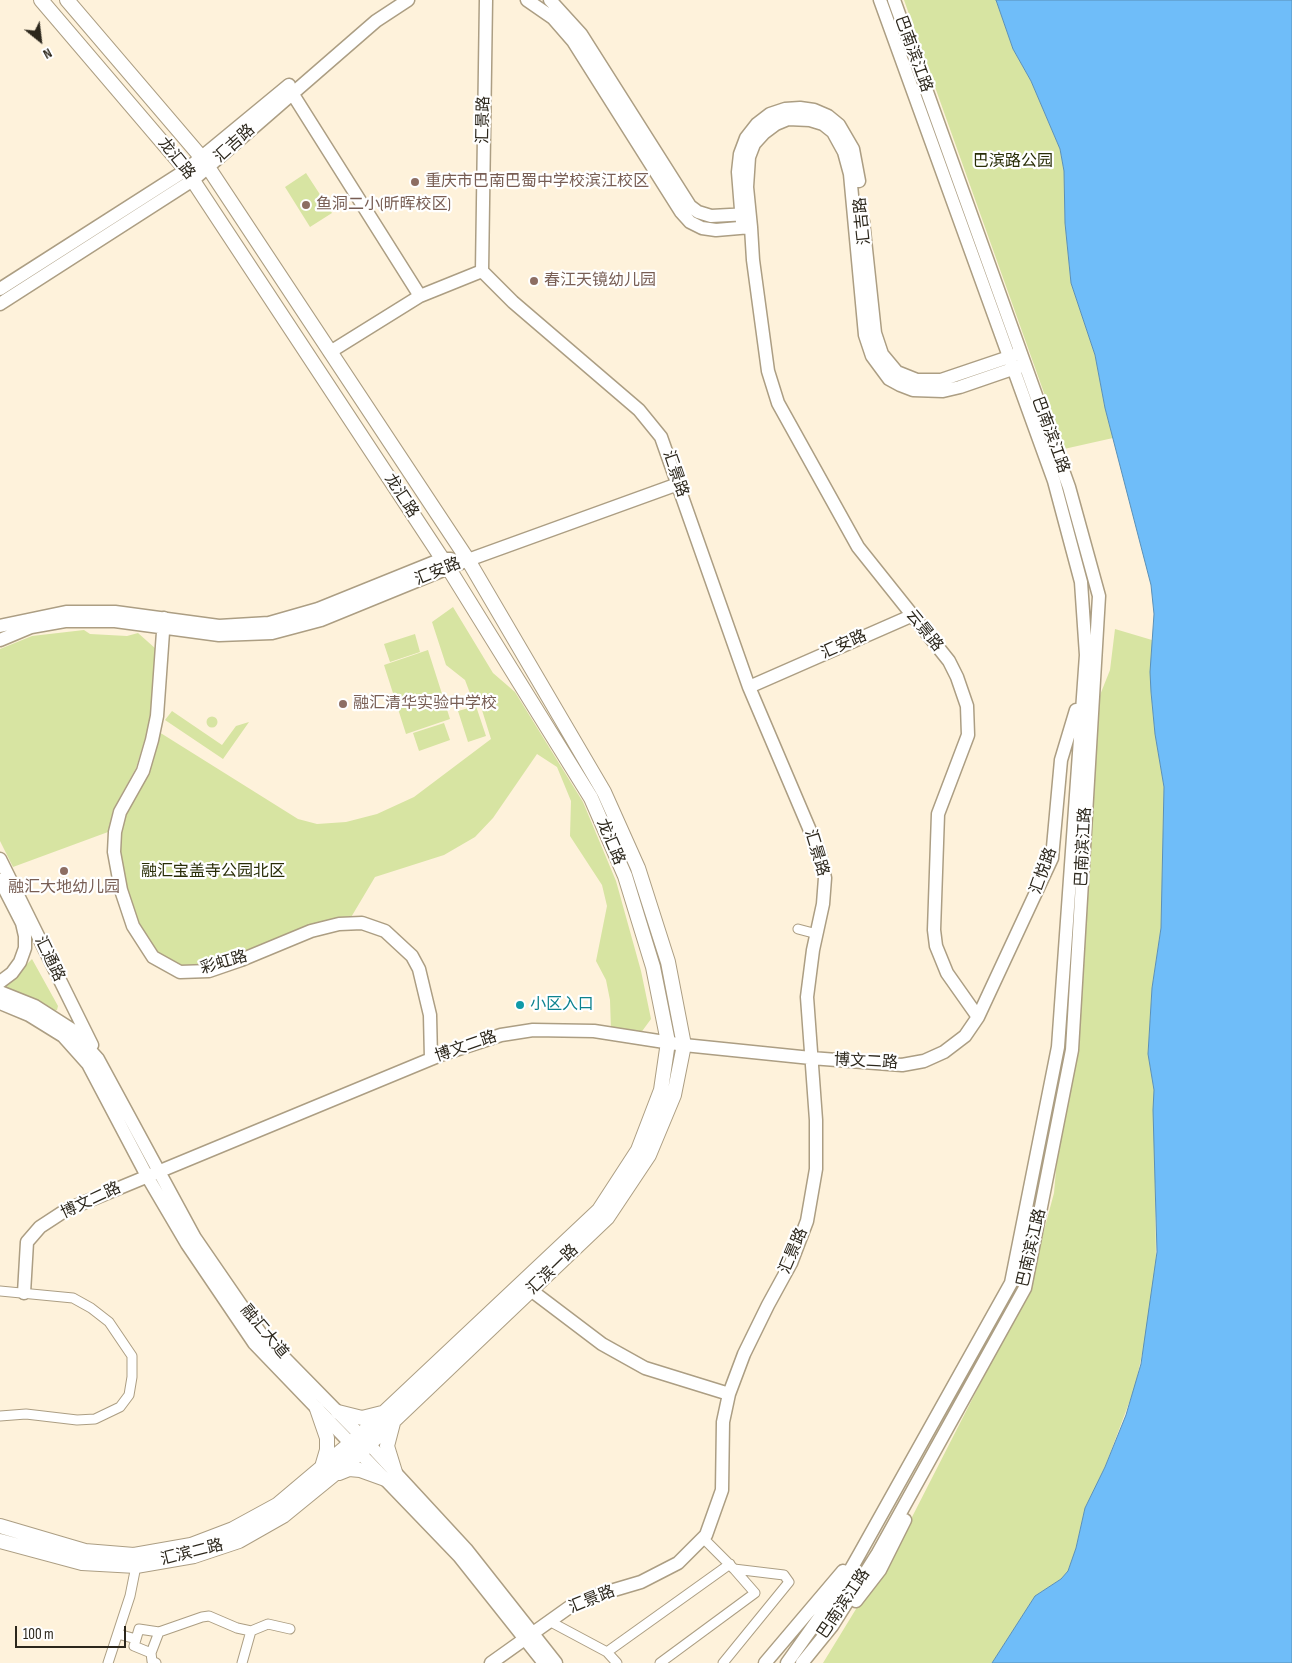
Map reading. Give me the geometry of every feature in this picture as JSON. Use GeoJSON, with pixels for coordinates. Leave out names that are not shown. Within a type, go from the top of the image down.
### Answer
{"type":"FeatureCollection","features":[{"type":"Feature","properties":{"kind":"main road","name":"龙汇路"},"geometry":{"type":"LineString","coordinates":[[42,0],[189,175],[445,564],[591,798],[628,886],[653,967],[668,1042]]}},
{"type":"Feature","properties":{"kind":"main road","name":"龙汇路"},"geometry":{"type":"LineString","coordinates":[[67,0],[205,163],[468,560],[604,792],[638,868],[668,962],[684,1045]]}},
{"type":"Feature","properties":{"kind":"main road","name":"汇滨一路"},"geometry":{"type":"LineString","coordinates":[[360,1444],[599,1210],[638,1150],[660,1090],[668,1042]]}},
{"type":"Feature","properties":{"kind":"main road","name":"汇滨一路"},"geometry":{"type":"LineString","coordinates":[[389,1416],[532,1291],[607,1218],[649,1154],[674,1094],[684,1045]]}},
{"type":"Feature","properties":{"kind":"main road"},"geometry":{"type":"LineString","coordinates":[[317,1409],[326,1438],[328,1472],[349,1469],[390,1476],[387,1446],[389,1416],[362,1418],[338,1412]]}},
{"type":"Feature","properties":{"kind":"main road","name":"汇滨二路"},"geometry":{"type":"LineString","coordinates":[[0,1541],[82,1563],[136,1566],[194,1556],[238,1541],[283,1516],[360,1444]]}},
{"type":"Feature","properties":{"kind":"main road","name":"汇滨二路"},"geometry":{"type":"LineString","coordinates":[[0,1526],[85,1551],[134,1555],[191,1545],[233,1529],[328,1472]]}},
{"type":"Feature","properties":{"kind":"street","name":"汇吉路"},"geometry":{"type":"LineString","coordinates":[[205,163],[390,0]]}},
{"type":"Feature","properties":{"kind":"street","name":"汇吉路"},"geometry":{"type":"LineString","coordinates":[[0,304],[189,175],[292,93],[376,21],[408,0]]}},
{"type":"Feature","properties":{"kind":"street","name":"汇景路"},"geometry":{"type":"LineString","coordinates":[[486,0],[482,271],[513,302],[647,418],[662,437],[749,687],[820,854],[826,878],[807,997],[816,1120],[816,1169],[807,1222],[791,1263],[744,1354],[729,1394],[723,1422],[722,1490],[703,1538],[678,1563],[641,1582],[597,1595],[572,1606],[491,1663]]}},
{"type":"Feature","properties":{"kind":"street"},"geometry":{"type":"LineString","coordinates":[[527,0],[553,18],[572,41],[681,212],[690,222],[702,228],[716,230],[746,221]]}},
{"type":"Feature","properties":{"kind":"street"},"geometry":{"type":"LineString","coordinates":[[550,0],[581,34],[690,206],[698,212],[711,216],[746,221]]}},
{"type":"Feature","properties":{"kind":"street","name":"巴南滨江路"},"geometry":{"type":"LineString","coordinates":[[802,1663],[832,1626],[878,1553],[1025,1288],[1072,1050],[1098,596],[1069,487],[1017,361],[880,0]]}},
{"type":"Feature","properties":{"kind":"street","name":"巴南滨江路"},"geometry":{"type":"LineString","coordinates":[[786,1663],[839,1590],[1011,1282],[1058,1046],[1082,686],[1086,655],[1081,582],[1054,481],[1017,361],[894,0]]}},
{"type":"Feature","properties":{"kind":"street"},"geometry":{"type":"LineString","coordinates":[[292,93],[420,296]]}},
{"type":"Feature","properties":{"kind":"street","name":"汇吉路"},"geometry":{"type":"LineString","coordinates":[[753,260],[746,221],[746,174],[754,144],[776,124],[788,119],[799,118],[823,124],[839,142],[848,162],[865,334],[872,356],[880,368],[900,386],[928,392],[960,387],[1017,361]]}},
{"type":"Feature","properties":{"kind":"street","name":"汇吉路"},"geometry":{"type":"LineString","coordinates":[[0,289],[189,175]]}},
{"type":"Feature","properties":{"kind":"street","name":"云景路"},"geometry":{"type":"LineString","coordinates":[[753,260],[768,371],[778,403],[858,547],[911,616],[949,661],[967,706],[968,735],[938,814],[934,930],[936,946],[947,973],[978,1017]]}},
{"type":"Feature","properties":{"kind":"street"},"geometry":{"type":"LineString","coordinates":[[330,352],[420,296],[482,271]]}},
{"type":"Feature","properties":{"kind":"street","name":"汇安路"},"geometry":{"type":"LineString","coordinates":[[0,640],[31,627],[65,621],[164,622],[219,626],[270,623],[318,609],[445,564],[468,560],[678,484]]}},
{"type":"Feature","properties":{"kind":"street","name":"汇安路"},"geometry":{"type":"LineString","coordinates":[[0,626],[66,612],[115,612],[164,622]]}},
{"type":"Feature","properties":{"kind":"street","name":"汇安路"},"geometry":{"type":"LineString","coordinates":[[749,687],[911,616]]}},
{"type":"Feature","properties":{"kind":"street","name":"彩虹路"},"geometry":{"type":"LineString","coordinates":[[164,622],[157,716],[152,740],[143,772],[120,812],[115,832],[114,852],[121,890],[133,926],[154,957],[180,972],[209,971],[311,932],[339,924],[362,923],[385,931],[412,956],[419,969],[430,1015],[431,1059]]}},
{"type":"Feature","properties":{"kind":"street","name":"汇悦路"},"geometry":{"type":"LineString","coordinates":[[978,1017],[1052,858],[1061,760],[1082,686]]}},
{"type":"Feature","properties":{"kind":"street","name":"汇通路"},"geometry":{"type":"LineString","coordinates":[[0,859],[98,1059]]}},
{"type":"Feature","properties":{"kind":"street","name":"汇通路"},"geometry":{"type":"LineString","coordinates":[[0,880],[22,923],[25,936],[25,948],[20,962],[12,973],[0,982]]}},
{"type":"Feature","properties":{"kind":"street"},"geometry":{"type":"LineString","coordinates":[[798,929],[817,934]]}},
{"type":"Feature","properties":{"kind":"street","name":"融汇大道"},"geometry":{"type":"LineString","coordinates":[[0,992],[35,1006],[71,1029],[98,1059],[187,1244],[254,1343],[317,1409],[360,1444],[390,1476],[466,1548],[529,1635],[544,1663]]}},
{"type":"Feature","properties":{"kind":"street","name":"融汇大道"},"geometry":{"type":"LineString","coordinates":[[0,1003],[29,1015],[64,1036],[88,1064],[152,1174],[262,1334],[338,1412],[360,1444]]}},
{"type":"Feature","properties":{"kind":"street","name":"博文二路"},"geometry":{"type":"LineString","coordinates":[[24,1293],[27,1242],[40,1227],[66,1210],[431,1059],[501,1035],[533,1030],[594,1031],[684,1045],[902,1065],[924,1061],[944,1052],[965,1036],[978,1017]]}},
{"type":"Feature","properties":{"kind":"street"},"geometry":{"type":"LineString","coordinates":[[0,1291],[72,1298],[91,1308],[109,1322],[132,1356],[129,1395],[120,1407],[95,1420],[77,1420],[26,1414],[0,1416]]}},
{"type":"Feature","properties":{"kind":"street"},"geometry":{"type":"LineString","coordinates":[[532,1291],[602,1344],[645,1368],[729,1394]]}},
{"type":"Feature","properties":{"kind":"street"},"geometry":{"type":"LineString","coordinates":[[810,1663],[880,1570],[907,1516],[906,1502]]}},
{"type":"Feature","properties":{"kind":"street"},"geometry":{"type":"LineString","coordinates":[[660,1663],[755,1593],[732,1566],[703,1538]]}},
{"type":"Feature","properties":{"kind":"street"},"geometry":{"type":"LineString","coordinates":[[765,1663],[860,1553]]}},
{"type":"Feature","properties":{"kind":"street"},"geometry":{"type":"LineString","coordinates":[[108,1663],[130,1596],[136,1566]]}},
{"type":"Feature","properties":{"kind":"street"},"geometry":{"type":"LineString","coordinates":[[607,1652],[732,1566],[784,1575],[789,1582],[723,1663]]}},
{"type":"Feature","properties":{"kind":"street"},"geometry":{"type":"LineString","coordinates":[[152,1653],[134,1646],[139,1629],[159,1632],[209,1616],[237,1628],[251,1631],[268,1624],[290,1629]]}},
{"type":"Feature","properties":{"kind":"street"},"geometry":{"type":"LineString","coordinates":[[549,1621],[607,1652],[617,1663]]}},
{"type":"Feature","properties":{"kind":"street"},"geometry":{"type":"LineString","coordinates":[[242,1663],[251,1631]]}},
{"type":"Feature","properties":{"kind":"street"},"geometry":{"type":"LineString","coordinates":[[156,1663],[152,1661],[152,1653],[159,1632]]}},
{"type":"Feature","properties":{"kind":"street"},"geometry":{"type":"LineString","coordinates":[[118,1634],[136,1639]]}},
{"type":"Feature","properties":{"kind":"street","name":"融汇大道"},"geometry":{"type":"LineString","coordinates":[[529,1635],[556,1663]]}},
{"type":"Feature","properties":{"kind":"green space","name":"巴滨路公园"},"geometry":{"type":"Polygon","coordinates":[[[904,0],[996,0],[1013,49],[1031,81],[1060,149],[1064,171],[1065,223],[1071,283],[1095,355],[1113,438],[1064,449],[904,0]]]}},
{"type":"Feature","properties":{"kind":"green space"},"geometry":{"type":"Polygon","coordinates":[[[306,173],[332,213],[310,227],[285,187],[306,173]]]}},
{"type":"Feature","properties":{"kind":"green space","name":"融汇宝盖寺公园北区"},"geometry":{"type":"Polygon","coordinates":[[[453,607],[493,673],[515,692],[583,802],[616,881],[641,971],[651,1019],[640,1034],[611,1030],[610,1000],[606,980],[596,961],[607,906],[602,885],[570,836],[571,801],[557,767],[537,754],[493,818],[475,837],[444,855],[375,877],[350,919],[209,967],[182,969],[156,955],[137,926],[125,889],[118,833],[159,732],[298,819],[317,824],[346,822],[377,814],[414,797],[491,739],[477,694],[471,696],[465,680],[446,665],[432,622],[453,607]]]}},
{"type":"Feature","properties":{"kind":"green space"},"geometry":{"type":"Polygon","coordinates":[[[1115,629],[1152,640],[1151,692],[1155,734],[1164,787],[1161,928],[1152,988],[1148,1054],[1154,1090],[1156,1261],[1146,1336],[1135,1387],[1105,1467],[1085,1508],[1076,1548],[1068,1571],[1061,1579],[1035,1596],[992,1663],[823,1663],[911,1519],[1028,1290],[1054,1193],[1096,705],[1110,670],[1115,629]]]}},
{"type":"Feature","properties":{"kind":"green space"},"geometry":{"type":"Polygon","coordinates":[[[84,630],[90,634],[127,636],[138,633],[156,649],[151,720],[136,768],[113,810],[108,832],[13,867],[0,841],[0,649],[32,636],[84,630]]]}},
{"type":"Feature","properties":{"kind":"green space"},"geometry":{"type":"Polygon","coordinates":[[[415,634],[420,652],[390,662],[384,644],[415,634]]]}},
{"type":"Feature","properties":{"kind":"green space"},"geometry":{"type":"Polygon","coordinates":[[[428,650],[450,719],[406,734],[384,665],[428,650]]]}},
{"type":"Feature","properties":{"kind":"green space"},"geometry":{"type":"Polygon","coordinates":[[[476,706],[486,736],[468,742],[458,711],[476,706]]]}},
{"type":"Feature","properties":{"kind":"green space"},"geometry":{"type":"Polygon","coordinates":[[[172,711],[222,745],[236,726],[249,722],[223,759],[165,720],[172,711]]]}},
{"type":"Feature","properties":{"kind":"green space"},"geometry":{"type":"Polygon","coordinates":[[[212,716],[218,722],[212,728],[206,722],[212,716]]]}},
{"type":"Feature","properties":{"kind":"green space"},"geometry":{"type":"Polygon","coordinates":[[[444,723],[450,740],[419,751],[413,733],[444,723]]]}},
{"type":"Feature","properties":{"kind":"green space"},"geometry":{"type":"Polygon","coordinates":[[[32,959],[58,1006],[57,1010],[52,1012],[7,989],[5,986],[32,959]]]}},
{"type":"Feature","properties":{"kind":"water"},"geometry":{"type":"Polygon","coordinates":[[[996,0],[1292,0],[1292,1663],[992,1663],[1035,1596],[1061,1579],[1068,1571],[1076,1548],[1085,1508],[1105,1467],[1126,1415],[1141,1364],[1157,1252],[1154,1090],[1148,1054],[1152,988],[1161,928],[1164,787],[1155,734],[1151,692],[1150,672],[1154,614],[1151,585],[1105,408],[1095,355],[1071,283],[1065,223],[1064,171],[1060,149],[1031,81],[1013,49],[996,0]]]}},
{"type":"Feature","properties":{"kind":"place","name":"重庆市巴南巴蜀中学校滨江校区"},"geometry":{"type":"Point","coordinates":[415,182]}},
{"type":"Feature","properties":{"kind":"place","name":"鱼洞二小(昕晖校区)"},"geometry":{"type":"Point","coordinates":[306,205]}},
{"type":"Feature","properties":{"kind":"place","name":"春江天镜幼儿园"},"geometry":{"type":"Point","coordinates":[534,281]}},
{"type":"Feature","properties":{"kind":"place","name":"融汇清华实验中学校"},"geometry":{"type":"Point","coordinates":[343,704]}},
{"type":"Feature","properties":{"kind":"place","name":"融汇大地幼儿园"},"geometry":{"type":"Point","coordinates":[64,871]}},
{"type":"Feature","properties":{"kind":"place","name":"小区入口"},"geometry":{"type":"Point","coordinates":[520,1005]}}]}
